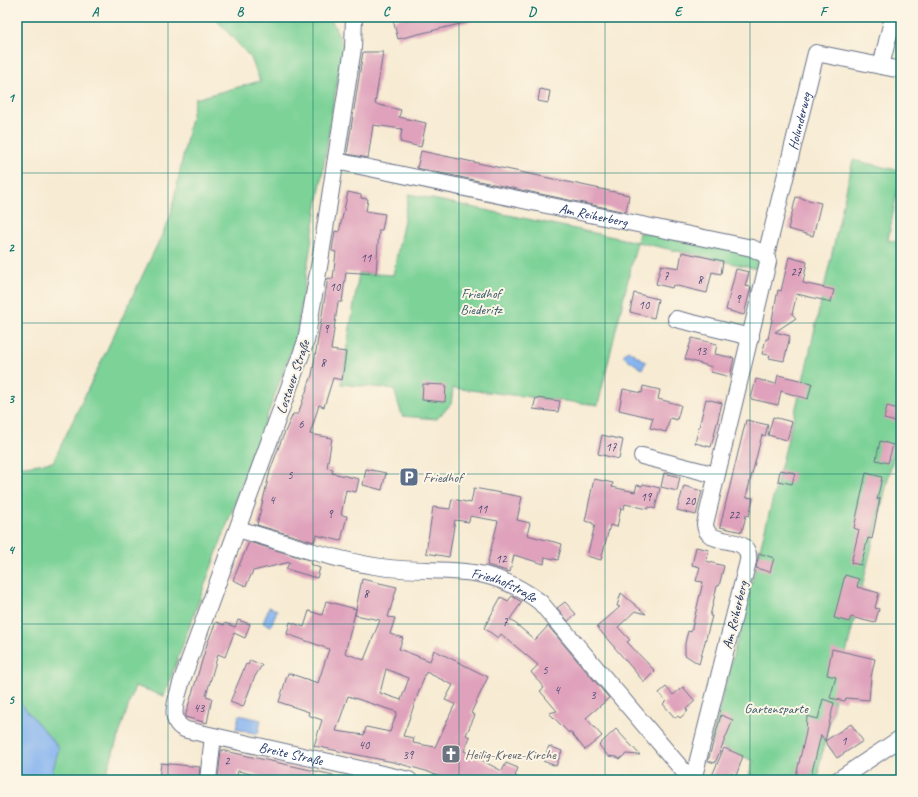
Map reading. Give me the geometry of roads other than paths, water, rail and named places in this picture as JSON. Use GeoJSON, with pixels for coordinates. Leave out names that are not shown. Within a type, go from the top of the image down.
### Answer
{"type":"FeatureCollection","features":[{"type":"Feature","properties":{"kind":"street","name":"Lostauer Straße"},"geometry":{"type":"LineString","coordinates":[[176,722],[174,714],[182,680],[306,341],[336,161],[352,48],[354,17]]}},
{"type":"Feature","properties":{"kind":"street"},"geometry":{"type":"LineString","coordinates":[[881,66],[893,17]]}},
{"type":"Feature","properties":{"kind":"street","name":"Holunderweg"},"geometry":{"type":"LineString","coordinates":[[766,255],[816,52],[901,70]]}},
{"type":"Feature","properties":{"kind":"street","name":"Am Reiherberg"},"geometry":{"type":"LineString","coordinates":[[336,161],[752,248],[766,255],[768,262],[751,337],[705,524],[706,530],[712,537],[742,544],[748,552],[749,558],[692,780]]}},
{"type":"Feature","properties":{"kind":"street"},"geometry":{"type":"LineString","coordinates":[[676,319],[751,337]]}},
{"type":"Feature","properties":{"kind":"street"},"geometry":{"type":"LineString","coordinates":[[642,456],[716,475]]}},
{"type":"Feature","properties":{"kind":"street","name":"Friedhofstraße"},"geometry":{"type":"LineString","coordinates":[[238,529],[343,560],[394,569],[459,570],[479,572],[509,582],[520,588],[540,602],[692,780]]}},
{"type":"Feature","properties":{"kind":"street","name":"Breite Straße"},"geometry":{"type":"LineString","coordinates":[[176,722],[183,729],[409,780]]}},
{"type":"Feature","properties":{"kind":"street"},"geometry":{"type":"LineString","coordinates":[[208,780],[213,736]]}},
{"type":"Feature","properties":{"kind":"street"},"geometry":{"type":"LineString","coordinates":[[838,780],[901,738]]}},
{"type":"Feature","properties":{"kind":"water"},"geometry":{"type":"Polygon","coordinates":[[[628,350],[646,362],[642,369],[623,356],[628,350]]]}},
{"type":"Feature","properties":{"kind":"water"},"geometry":{"type":"Polygon","coordinates":[[[269,607],[277,610],[271,626],[263,623],[269,607]]]}},
{"type":"Feature","properties":{"kind":"water"},"geometry":{"type":"Polygon","coordinates":[[[17,697],[59,748],[50,780],[17,780],[17,697]]]}},
{"type":"Feature","properties":{"kind":"water"},"geometry":{"type":"Polygon","coordinates":[[[239,715],[261,720],[258,734],[236,729],[239,715]]]}},
{"type":"Feature","properties":{"kind":"place","name":"Friedhof"},"geometry":{"type":"Point","coordinates":[409,477]}},
{"type":"Feature","properties":{"kind":"place","name":"Heilig-Kreuz-Kirche"},"geometry":{"type":"Point","coordinates":[451,754]}},
{"type":"Feature","properties":{"kind":"park label","name":"Friedhof Biederitz"},"geometry":{"type":"Point","coordinates":[481,302]}},
{"type":"Feature","properties":{"kind":"park label","name":"Gartensparte"},"geometry":{"type":"Point","coordinates":[776,708]}}]}
